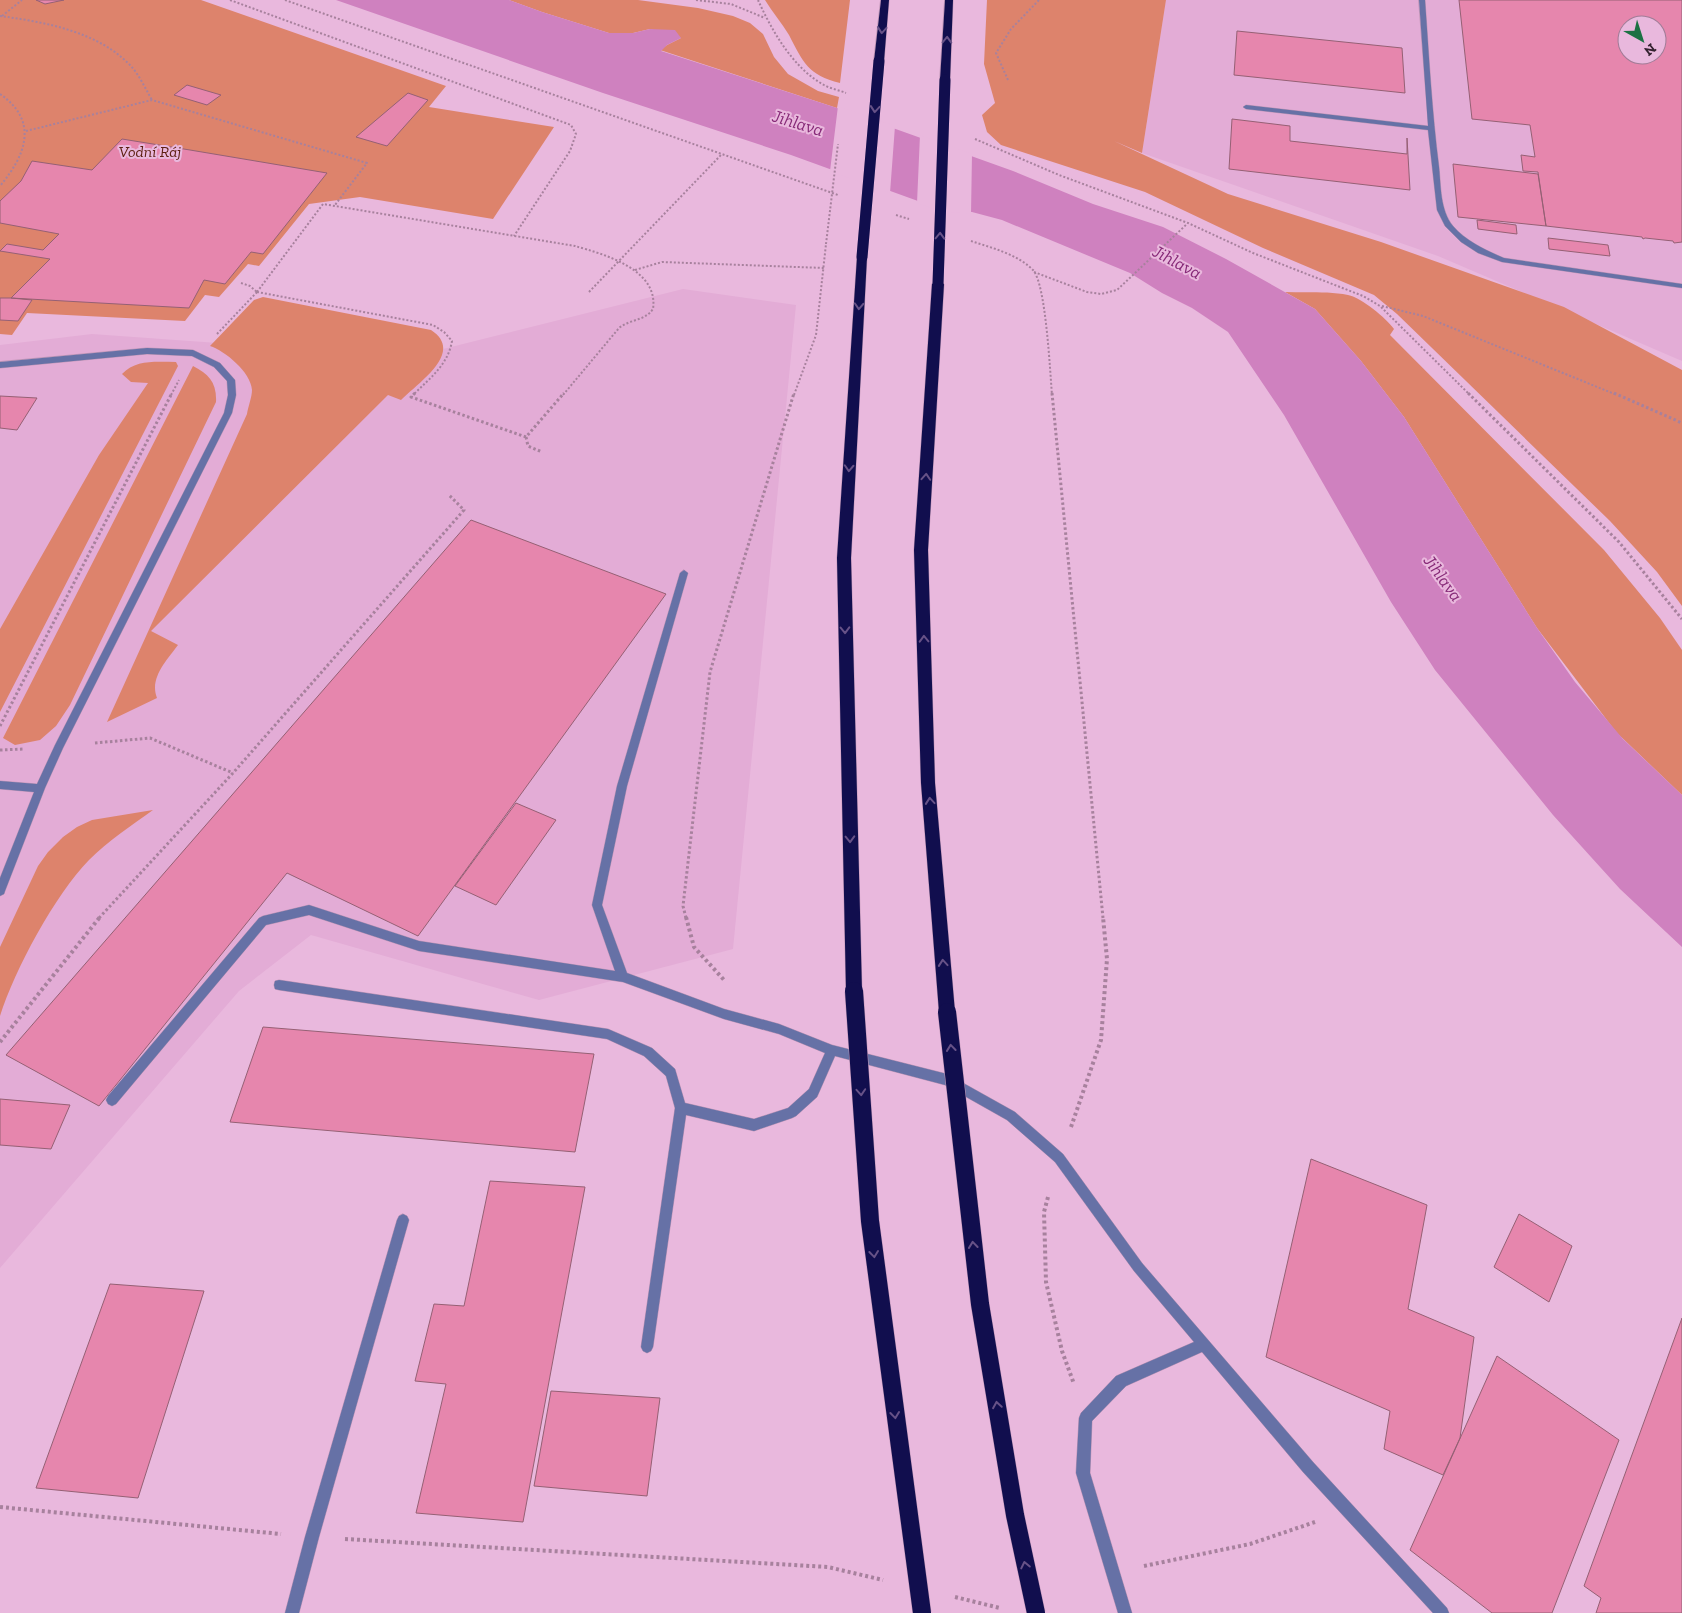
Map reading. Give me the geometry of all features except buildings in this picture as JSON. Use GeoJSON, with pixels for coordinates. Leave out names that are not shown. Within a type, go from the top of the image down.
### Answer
{"type":"FeatureCollection","features":[{"type":"Feature","properties":{"kind":"highway"},"geometry":{"type":"LineString","coordinates":[[885,0],[862,257],[844,558],[854,991],[870,1222],[922,1613]]}},
{"type":"Feature","properties":{"kind":"highway"},"geometry":{"type":"LineString","coordinates":[[949,0],[938,284],[921,550],[928,783],[947,1012],[980,1304],[1015,1515],[1036,1613]]}},
{"type":"Feature","properties":{"kind":"highway"},"geometry":{"type":"LineString","coordinates":[[913,1554],[915,1613]]}},
{"type":"Feature","properties":{"kind":"lane"},"geometry":{"type":"LineString","coordinates":[[1422,0],[1431,128],[1442,210],[1448,226],[1481,251],[1502,260],[1682,286]]}},
{"type":"Feature","properties":{"kind":"lane"},"geometry":{"type":"LineString","coordinates":[[1246,106],[1431,128]]}},
{"type":"Feature","properties":{"kind":"lane"},"geometry":{"type":"LineString","coordinates":[[0,365],[147,351],[193,353],[217,365],[231,380],[232,395],[228,413],[58,748],[40,788],[0,891]]}},
{"type":"Feature","properties":{"kind":"lane"},"geometry":{"type":"LineString","coordinates":[[623,977],[597,905],[622,786],[684,573]]}},
{"type":"Feature","properties":{"kind":"lane"},"geometry":{"type":"LineString","coordinates":[[0,785],[40,788]]}},
{"type":"Feature","properties":{"kind":"lane"},"geometry":{"type":"LineString","coordinates":[[112,1100],[263,921],[309,910],[419,946],[623,977],[724,1014],[779,1029],[832,1050],[947,1080],[1011,1116],[1059,1158],[1138,1266],[1308,1467],[1442,1613]]}},
{"type":"Feature","properties":{"kind":"lane"},"geometry":{"type":"LineString","coordinates":[[279,985],[608,1034],[648,1052],[671,1073],[681,1108],[647,1347]]}},
{"type":"Feature","properties":{"kind":"lane"},"geometry":{"type":"LineString","coordinates":[[681,1108],[754,1125],[792,1112],[813,1093],[832,1050]]}},
{"type":"Feature","properties":{"kind":"lane"},"geometry":{"type":"LineString","coordinates":[[292,1613],[403,1220]]}},
{"type":"Feature","properties":{"kind":"lane"},"geometry":{"type":"LineString","coordinates":[[1125,1613],[1083,1473],[1086,1418],[1121,1381],[1204,1344]]}},
{"type":"Feature","properties":{"kind":"path"},"geometry":{"type":"LineString","coordinates":[[1,17],[22,0]]}},
{"type":"Feature","properties":{"kind":"path"},"geometry":{"type":"LineString","coordinates":[[230,0],[571,125],[576,134],[570,151],[514,236]]}},
{"type":"Feature","properties":{"kind":"path"},"geometry":{"type":"LineString","coordinates":[[285,0],[842,196]]}},
{"type":"Feature","properties":{"kind":"path"},"geometry":{"type":"LineString","coordinates":[[697,0],[731,4],[766,18]]}},
{"type":"Feature","properties":{"kind":"path"},"geometry":{"type":"LineString","coordinates":[[758,0],[766,18],[785,43],[798,66],[824,85],[852,96]]}},
{"type":"Feature","properties":{"kind":"path"},"geometry":{"type":"LineString","coordinates":[[1008,80],[996,53],[1011,29],[1039,0]]}},
{"type":"Feature","properties":{"kind":"path"},"geometry":{"type":"LineString","coordinates":[[1,17],[52,24],[78,33],[98,43],[124,60],[139,78],[152,100]]}},
{"type":"Feature","properties":{"kind":"path"},"geometry":{"type":"LineString","coordinates":[[844,100],[845,90]]}},
{"type":"Feature","properties":{"kind":"path"},"geometry":{"type":"LineString","coordinates":[[0,94],[8,98],[20,112],[26,131],[26,137],[16,160],[0,186]]}},
{"type":"Feature","properties":{"kind":"path"},"geometry":{"type":"LineString","coordinates":[[26,131],[152,100],[367,164],[335,205]]}},
{"type":"Feature","properties":{"kind":"path"},"geometry":{"type":"LineString","coordinates":[[727,982],[712,969],[694,947],[683,906],[710,672],[799,377],[816,335],[839,138]]}},
{"type":"Feature","properties":{"kind":"path"},"geometry":{"type":"LineString","coordinates":[[975,139],[1059,174],[1188,223],[1253,252],[1363,296],[1380,306],[1619,542],[1682,619]]}},
{"type":"Feature","properties":{"kind":"path"},"geometry":{"type":"LineString","coordinates":[[589,292],[722,155]]}},
{"type":"Feature","properties":{"kind":"path"},"geometry":{"type":"LineString","coordinates":[[216,334],[256,292],[323,204],[575,246],[606,254],[635,270],[648,287],[654,307],[651,313],[642,318],[623,323],[619,326],[614,335],[526,437]]}},
{"type":"Feature","properties":{"kind":"path"},"geometry":{"type":"LineString","coordinates":[[888,212],[916,222]]}},
{"type":"Feature","properties":{"kind":"path"},"geometry":{"type":"LineString","coordinates":[[962,238],[1009,254],[1034,271],[1087,292],[1101,294],[1116,290],[1188,223]]}},
{"type":"Feature","properties":{"kind":"path"},"geometry":{"type":"LineString","coordinates":[[635,270],[662,262],[824,268]]}},
{"type":"Feature","properties":{"kind":"path"},"geometry":{"type":"LineString","coordinates":[[1034,271],[1043,298],[1107,959],[1102,1040],[1059,1158],[1044,1212],[1046,1282],[1062,1351],[1086,1418]]}},
{"type":"Feature","properties":{"kind":"path"},"geometry":{"type":"LineString","coordinates":[[241,283],[250,286],[256,292],[433,325],[444,332],[452,341],[451,350],[440,366],[411,397],[526,437]]}},
{"type":"Feature","properties":{"kind":"path"},"geometry":{"type":"LineString","coordinates":[[1380,306],[1423,316],[1653,409],[1682,423]]}},
{"type":"Feature","properties":{"kind":"path"},"geometry":{"type":"LineString","coordinates":[[0,726],[193,353]]}},
{"type":"Feature","properties":{"kind":"path"},"geometry":{"type":"LineString","coordinates":[[526,437],[528,446],[542,452]]}},
{"type":"Feature","properties":{"kind":"path"},"geometry":{"type":"LineString","coordinates":[[0,1042],[112,902],[233,773],[464,510],[449,495]]}},
{"type":"Feature","properties":{"kind":"path"},"geometry":{"type":"LineString","coordinates":[[0,750],[58,748],[121,739],[150,738],[233,773]]}},
{"type":"Feature","properties":{"kind":"path"},"geometry":{"type":"LineString","coordinates":[[0,1507],[312,1537],[828,1567],[885,1581]]}},
{"type":"Feature","properties":{"kind":"path"},"geometry":{"type":"LineString","coordinates":[[1112,1573],[1250,1544],[1348,1511]]}},
{"type":"Feature","properties":{"kind":"path"},"geometry":{"type":"LineString","coordinates":[[953,1597],[1010,1611]]}},
{"type":"Feature","properties":{"kind":"shaded area"},"geometry":{"type":"Polygon","coordinates":[[[1166,0],[1682,0],[1682,361],[1438,256],[1142,153],[1166,0]]]}},
{"type":"Feature","properties":{"kind":"shaded area"},"geometry":{"type":"Polygon","coordinates":[[[683,289],[796,305],[733,949],[539,1000],[311,935],[239,991],[0,1268],[0,345],[92,334],[411,357],[683,289]]]}},
{"type":"Feature","properties":{"kind":"green space","name":"Vodní Ráj"},"geometry":{"type":"Polygon","coordinates":[[[0,0],[201,0],[446,86],[429,107],[554,127],[493,219],[360,197],[309,204],[259,266],[248,264],[219,297],[205,295],[185,321],[27,313],[12,335],[0,334],[0,0]]]}},
{"type":"Feature","properties":{"kind":"green space"},"geometry":{"type":"Polygon","coordinates":[[[509,0],[638,0],[698,8],[733,16],[750,23],[763,34],[774,57],[788,74],[818,91],[839,97],[837,108],[660,50],[681,38],[650,29],[633,33],[609,33],[509,0]]]}},
{"type":"Feature","properties":{"kind":"green space"},"geometry":{"type":"Polygon","coordinates":[[[765,0],[850,0],[840,83],[820,76],[808,66],[765,0]]]}},
{"type":"Feature","properties":{"kind":"green space"},"geometry":{"type":"Polygon","coordinates":[[[987,0],[1166,0],[1142,153],[1114,141],[1228,194],[1381,242],[1564,307],[1682,370],[1682,606],[1657,572],[1610,521],[1397,314],[1374,295],[1263,248],[1145,192],[1001,145],[987,132],[982,115],[995,103],[984,64],[987,0]]]}},
{"type":"Feature","properties":{"kind":"green space"},"geometry":{"type":"Polygon","coordinates":[[[1285,292],[1348,295],[1367,304],[1380,314],[1394,329],[1390,335],[1604,550],[1660,618],[1682,650],[1682,795],[1616,732],[1537,628],[1404,417],[1361,361],[1315,309],[1285,292]]]}},
{"type":"Feature","properties":{"kind":"green space"},"geometry":{"type":"Polygon","coordinates":[[[263,297],[431,330],[440,339],[443,348],[441,357],[436,367],[401,400],[388,395],[151,631],[178,645],[157,676],[155,691],[157,698],[107,722],[247,414],[252,390],[251,383],[242,369],[230,357],[210,346],[254,300],[263,297]]]}},
{"type":"Feature","properties":{"kind":"green space"},"geometry":{"type":"Polygon","coordinates":[[[176,362],[178,366],[0,712],[0,629],[99,455],[148,383],[131,382],[122,374],[140,364],[176,362]]]}},
{"type":"Feature","properties":{"kind":"green space"},"geometry":{"type":"Polygon","coordinates":[[[193,366],[211,380],[215,389],[216,402],[70,705],[56,726],[40,740],[15,745],[3,738],[193,366]]]}},
{"type":"Feature","properties":{"kind":"green space"},"geometry":{"type":"Polygon","coordinates":[[[153,810],[96,853],[76,875],[37,934],[15,977],[0,1016],[0,947],[38,866],[48,852],[63,837],[77,827],[92,820],[153,810]]]}},
{"type":"Feature","properties":{"kind":"water","name":"Jihlava"},"geometry":{"type":"Polygon","coordinates":[[[336,0],[509,0],[609,33],[633,33],[650,29],[675,30],[681,38],[667,45],[661,51],[837,108],[1013,171],[1093,204],[1163,227],[1226,259],[1315,309],[1361,361],[1404,417],[1537,628],[1575,682],[1623,739],[1682,795],[1682,947],[1620,889],[1553,815],[1435,670],[1391,602],[1284,415],[1228,332],[1192,308],[1162,293],[1130,273],[1002,220],[972,212],[940,209],[791,155],[603,93],[336,0]]]}},
{"type":"Feature","properties":{"kind":"pier"},"geometry":{"type":"Polygon","coordinates":[[[838,106],[895,126],[890,193],[830,171],[838,106]]]}},
{"type":"Feature","properties":{"kind":"pier"},"geometry":{"type":"Polygon","coordinates":[[[920,135],[972,154],[971,214],[940,211],[917,203],[920,135]]]}}]}
